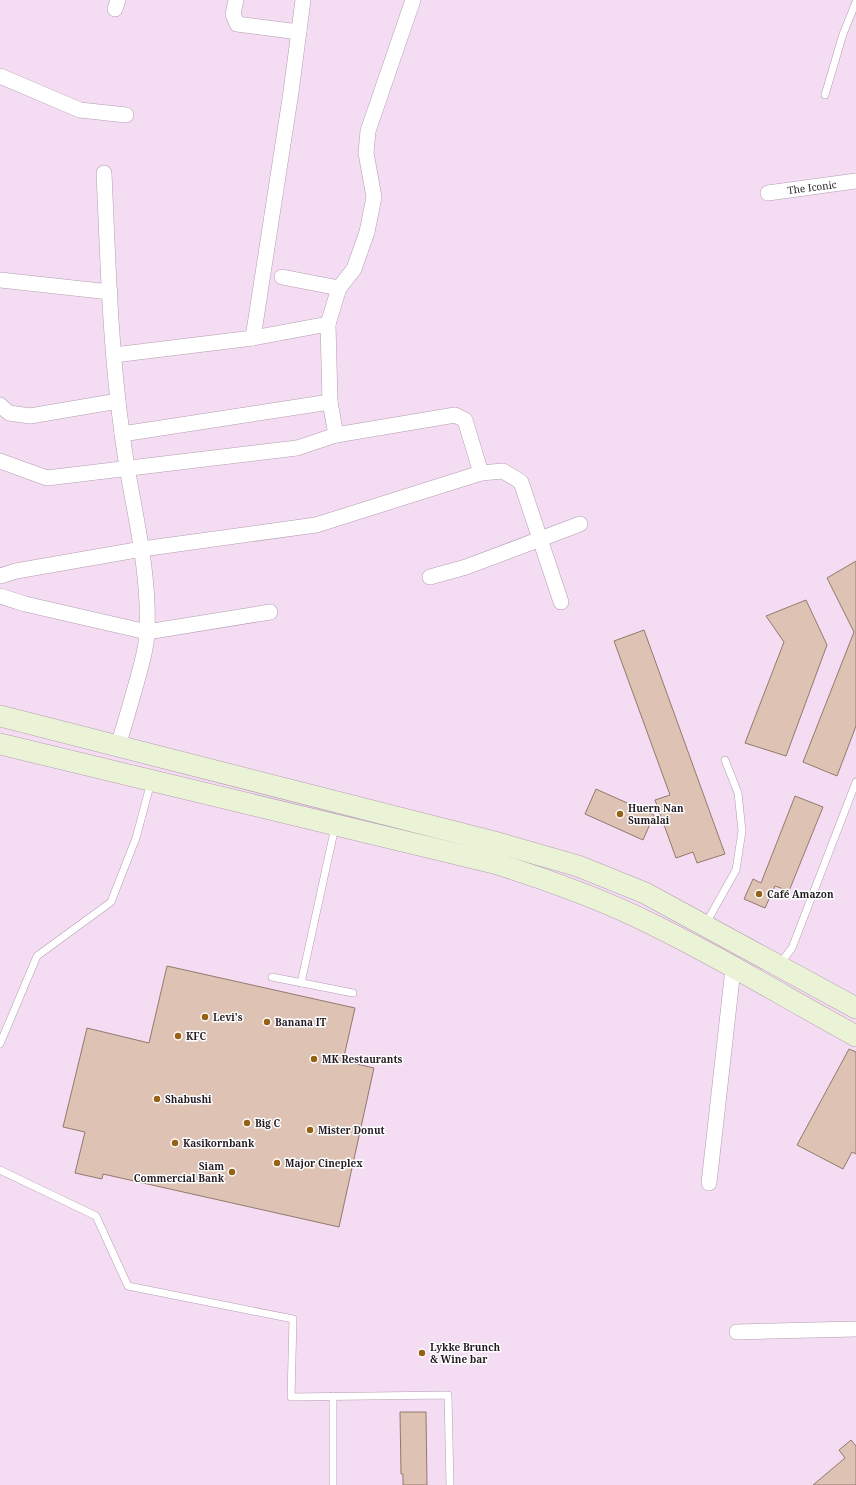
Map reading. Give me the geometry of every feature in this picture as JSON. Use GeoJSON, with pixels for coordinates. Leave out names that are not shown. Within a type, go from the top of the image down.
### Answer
{"type":"FeatureCollection","features":[{"type":"Feature","properties":{"kind":"main road"},"geometry":{"type":"LineString","coordinates":[[0,716],[118,745],[553,858],[631,887],[706,925],[856,1008]]}},
{"type":"Feature","properties":{"kind":"main road"},"geometry":{"type":"LineString","coordinates":[[0,744],[151,782],[494,863],[546,879],[640,919],[733,968],[856,1036]]}},
{"type":"Feature","properties":{"kind":"street"},"geometry":{"type":"LineString","coordinates":[[236,0],[233,14],[237,24],[299,32]]}},
{"type":"Feature","properties":{"kind":"street"},"geometry":{"type":"LineString","coordinates":[[253,338],[292,92],[303,0]]}},
{"type":"Feature","properties":{"kind":"street"},"geometry":{"type":"LineString","coordinates":[[336,435],[330,402],[328,324],[339,288],[354,269],[367,232],[374,197],[366,153],[368,131],[412,0]]}},
{"type":"Feature","properties":{"kind":"street"},"geometry":{"type":"LineString","coordinates":[[0,76],[80,110],[126,115]]}},
{"type":"Feature","properties":{"kind":"street"},"geometry":{"type":"LineString","coordinates":[[104,173],[110,292],[118,401],[122,434],[142,549],[148,632],[143,658],[118,745]]}},
{"type":"Feature","properties":{"kind":"street","name":"The Iconic"},"geometry":{"type":"LineString","coordinates":[[768,192],[856,181]]}},
{"type":"Feature","properties":{"kind":"street"},"geometry":{"type":"LineString","coordinates":[[282,277],[339,288]]}},
{"type":"Feature","properties":{"kind":"street"},"geometry":{"type":"LineString","coordinates":[[0,280],[110,292]]}},
{"type":"Feature","properties":{"kind":"street"},"geometry":{"type":"LineString","coordinates":[[114,356],[253,338],[328,324]]}},
{"type":"Feature","properties":{"kind":"street"},"geometry":{"type":"LineString","coordinates":[[0,405],[9,413],[30,416],[118,401]]}},
{"type":"Feature","properties":{"kind":"street"},"geometry":{"type":"LineString","coordinates":[[122,434],[330,402]]}},
{"type":"Feature","properties":{"kind":"street"},"geometry":{"type":"LineString","coordinates":[[0,461],[47,478],[297,448],[336,435],[455,415],[465,420],[481,473]]}},
{"type":"Feature","properties":{"kind":"street"},"geometry":{"type":"LineString","coordinates":[[0,576],[16,571],[142,549],[316,525],[481,473],[503,471],[521,482],[561,602]]}},
{"type":"Feature","properties":{"kind":"street"},"geometry":{"type":"LineString","coordinates":[[430,577],[466,567],[580,524]]}},
{"type":"Feature","properties":{"kind":"street"},"geometry":{"type":"LineString","coordinates":[[0,596],[25,604],[148,632],[270,612]]}},
{"type":"Feature","properties":{"kind":"street"},"geometry":{"type":"LineString","coordinates":[[709,1183],[733,968]]}},
{"type":"Feature","properties":{"kind":"street"},"geometry":{"type":"LineString","coordinates":[[737,1332],[856,1329]]}},
{"type":"Feature","properties":{"kind":"lane"},"geometry":{"type":"LineString","coordinates":[[825,95],[843,34],[856,2]]}},
{"type":"Feature","properties":{"kind":"lane"},"geometry":{"type":"LineString","coordinates":[[706,925],[736,870],[742,831],[738,793],[725,760]]}},
{"type":"Feature","properties":{"kind":"lane"},"geometry":{"type":"LineString","coordinates":[[0,1044],[37,956],[111,902],[136,838],[151,782]]}},
{"type":"Feature","properties":{"kind":"lane"},"geometry":{"type":"LineString","coordinates":[[779,965],[792,948],[856,782]]}},
{"type":"Feature","properties":{"kind":"lane"},"geometry":{"type":"LineString","coordinates":[[301,983],[335,826]]}},
{"type":"Feature","properties":{"kind":"lane"},"geometry":{"type":"LineString","coordinates":[[272,977],[353,993]]}},
{"type":"Feature","properties":{"kind":"lane"},"geometry":{"type":"LineString","coordinates":[[0,1170],[96,1216],[128,1286],[293,1319],[291,1397],[448,1395],[450,1485]]}},
{"type":"Feature","properties":{"kind":"lane"},"geometry":{"type":"LineString","coordinates":[[332,1396],[333,1485]]}},
{"type":"Feature","properties":{"kind":"building"},"geometry":{"type":"Polygon","coordinates":[[[856,561],[856,726],[837,776],[803,762],[854,632],[827,578],[856,561]]]}},
{"type":"Feature","properties":{"kind":"building"},"geometry":{"type":"Polygon","coordinates":[[[806,600],[827,645],[786,756],[745,743],[784,642],[766,616],[806,600]]]}},
{"type":"Feature","properties":{"kind":"building"},"geometry":{"type":"Polygon","coordinates":[[[644,630],[725,854],[697,863],[693,852],[676,858],[655,800],[670,795],[614,641],[644,630]]]}},
{"type":"Feature","properties":{"kind":"building","name":"Huern Nan Sumalai"},"geometry":{"type":"Polygon","coordinates":[[[596,789],[654,815],[643,840],[585,814],[596,789]]]}},
{"type":"Feature","properties":{"kind":"building"},"geometry":{"type":"Polygon","coordinates":[[[795,796],[823,807],[789,891],[775,886],[765,908],[744,899],[753,879],[761,883],[795,796]]]}},
{"type":"Feature","properties":{"kind":"building","name":"Big C"},"geometry":{"type":"Polygon","coordinates":[[[167,966],[355,1008],[343,1061],[374,1068],[339,1227],[103,1174],[102,1179],[75,1173],[85,1132],[63,1127],[87,1028],[149,1043],[167,966]]]}},
{"type":"Feature","properties":{"kind":"building"},"geometry":{"type":"Polygon","coordinates":[[[849,1049],[856,1052],[856,1154],[852,1152],[843,1169],[797,1145],[849,1049]]]}},
{"type":"Feature","properties":{"kind":"building"},"geometry":{"type":"Polygon","coordinates":[[[400,1412],[426,1412],[427,1485],[403,1485],[403,1474],[401,1474],[400,1412]]]}},
{"type":"Feature","properties":{"kind":"building"},"geometry":{"type":"Polygon","coordinates":[[[851,1440],[856,1446],[856,1485],[813,1485],[845,1458],[839,1450],[851,1440]]]}},
{"type":"Feature","properties":{"kind":"place","name":"Huern Nan Sumalai"},"geometry":{"type":"Point","coordinates":[620,814]}},
{"type":"Feature","properties":{"kind":"place","name":"Café Amazon"},"geometry":{"type":"Point","coordinates":[759,894]}},
{"type":"Feature","properties":{"kind":"place","name":"Levi's"},"geometry":{"type":"Point","coordinates":[205,1017]}},
{"type":"Feature","properties":{"kind":"place","name":"Banana IT"},"geometry":{"type":"Point","coordinates":[267,1022]}},
{"type":"Feature","properties":{"kind":"place","name":"KFC"},"geometry":{"type":"Point","coordinates":[178,1036]}},
{"type":"Feature","properties":{"kind":"place","name":"MK Restaurants"},"geometry":{"type":"Point","coordinates":[314,1059]}},
{"type":"Feature","properties":{"kind":"place","name":"Shabushi"},"geometry":{"type":"Point","coordinates":[157,1099]}},
{"type":"Feature","properties":{"kind":"place","name":"Big C"},"geometry":{"type":"Point","coordinates":[247,1123]}},
{"type":"Feature","properties":{"kind":"place","name":"Mister Donut"},"geometry":{"type":"Point","coordinates":[310,1130]}},
{"type":"Feature","properties":{"kind":"place","name":"Kasikornbank"},"geometry":{"type":"Point","coordinates":[175,1143]}},
{"type":"Feature","properties":{"kind":"place","name":"Major Cineplex"},"geometry":{"type":"Point","coordinates":[277,1163]}},
{"type":"Feature","properties":{"kind":"place","name":"Siam Commercial Bank"},"geometry":{"type":"Point","coordinates":[232,1172]}},
{"type":"Feature","properties":{"kind":"place","name":"Lykke Brunch & Wine bar"},"geometry":{"type":"Point","coordinates":[422,1353]}}]}
